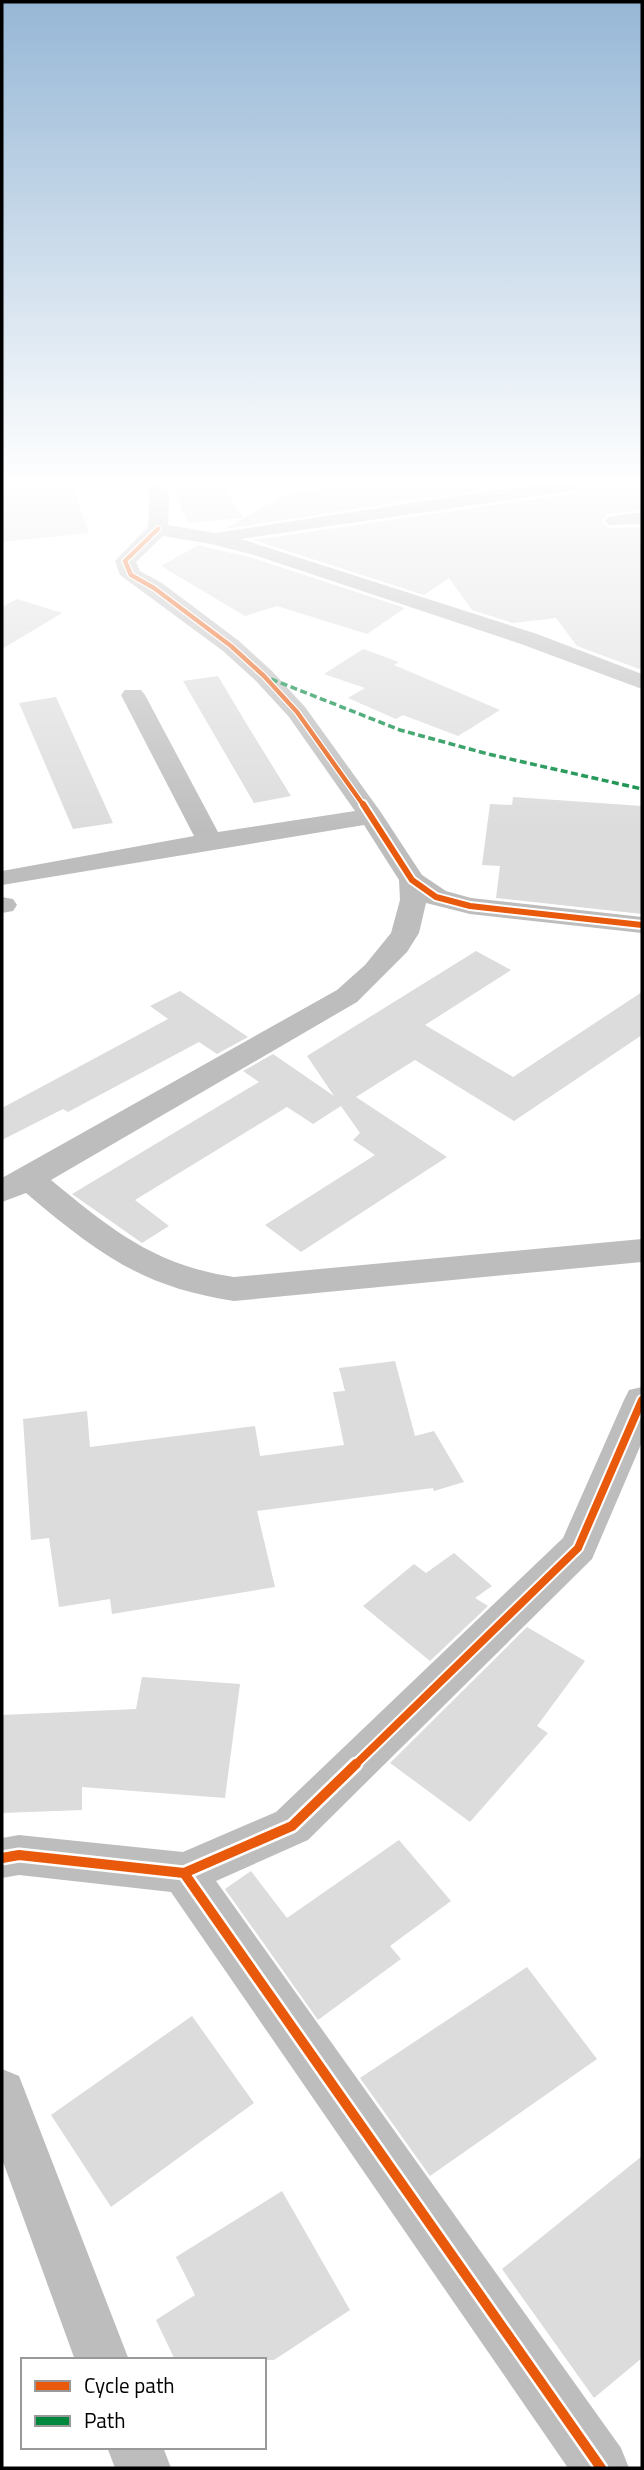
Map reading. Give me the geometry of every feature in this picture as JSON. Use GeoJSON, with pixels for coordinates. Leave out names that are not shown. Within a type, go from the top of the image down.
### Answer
{"type":"FeatureCollection","features":[{"type":"Feature","properties":{"kind":"street"},"geometry":{"type":"LineString","coordinates":[[168,599],[220,638],[264,676],[298,712],[412,880],[436,897],[470,906],[642,925]]}},
{"type":"Feature","properties":{"kind":"street"},"geometry":{"type":"LineString","coordinates":[[404,599],[529,639],[642,682]]}},
{"type":"Feature","properties":{"kind":"street"},"geometry":{"type":"LineString","coordinates":[[133,695],[210,841]]}},
{"type":"Feature","properties":{"kind":"street"},"geometry":{"type":"LineString","coordinates":[[3,893],[210,841],[371,816]]}},
{"type":"Feature","properties":{"kind":"street"},"geometry":{"type":"LineString","coordinates":[[412,880],[413,918],[402,939],[385,961],[347,996],[15,1185],[139,1264],[201,1286],[234,1289],[642,1251]]}},
{"type":"Feature","properties":{"kind":"street"},"geometry":{"type":"LineString","coordinates":[[2,1858],[19,1855],[184,1873],[292,1826],[578,1548],[630,1457],[642,1400]]}},
{"type":"Feature","properties":{"kind":"street"},"geometry":{"type":"LineString","coordinates":[[184,1873],[601,2468]]}},
{"type":"Feature","properties":{"kind":"street"},"geometry":{"type":"LineString","coordinates":[[2,2093],[101,2358]]}},
{"type":"Feature","properties":{"kind":"street"},"geometry":{"type":"LineString","coordinates":[[136,2449],[143,2468]]}},
{"type":"Feature","properties":{"kind":"building"},"geometry":{"type":"Polygon","coordinates":[[[18,599],[62,613],[2,649],[2,607],[18,599]]]}},
{"type":"Feature","properties":{"kind":"building"},"geometry":{"type":"Polygon","coordinates":[[[217,599],[378,599],[405,608],[367,634],[277,606],[245,616],[217,599]]]}},
{"type":"Feature","properties":{"kind":"building"},"geometry":{"type":"Polygon","coordinates":[[[464,599],[642,599],[642,670],[577,646],[556,618],[513,623],[472,610],[464,599]]]}},
{"type":"Feature","properties":{"kind":"building"},"geometry":{"type":"Polygon","coordinates":[[[363,649],[399,662],[394,665],[500,710],[458,736],[403,715],[396,719],[348,698],[365,688],[324,674],[363,649]]]}},
{"type":"Feature","properties":{"kind":"building"},"geometry":{"type":"Polygon","coordinates":[[[218,676],[291,796],[254,803],[183,681],[218,676]]]}},
{"type":"Feature","properties":{"kind":"building"},"geometry":{"type":"Polygon","coordinates":[[[56,697],[113,823],[73,829],[19,703],[56,697]]]}},
{"type":"Feature","properties":{"kind":"building"},"geometry":{"type":"Polygon","coordinates":[[[513,797],[642,806],[642,914],[496,898],[500,866],[482,865],[490,804],[512,805],[513,797]]]}},
{"type":"Feature","properties":{"kind":"building"},"geometry":{"type":"Polygon","coordinates":[[[476,951],[511,970],[425,1025],[513,1077],[642,992],[642,1035],[514,1121],[415,1060],[356,1097],[447,1157],[301,1252],[265,1225],[375,1155],[353,1140],[360,1133],[341,1106],[313,1124],[287,1107],[135,1200],[169,1226],[142,1243],[72,1194],[259,1082],[243,1071],[273,1054],[334,1096],[307,1056],[476,951]]]}},
{"type":"Feature","properties":{"kind":"building"},"geometry":{"type":"Polygon","coordinates":[[[180,991],[248,1037],[217,1054],[199,1042],[68,1112],[63,1109],[2,1140],[2,1108],[168,1019],[150,1006],[180,991]]]}},
{"type":"Feature","properties":{"kind":"building"},"geometry":{"type":"Polygon","coordinates":[[[395,1361],[415,1436],[434,1431],[464,1482],[434,1491],[433,1488],[257,1511],[275,1587],[112,1614],[110,1599],[59,1607],[49,1538],[31,1540],[23,1419],[87,1411],[90,1447],[255,1426],[260,1456],[344,1445],[333,1392],[345,1391],[339,1368],[395,1361]]]}},
{"type":"Feature","properties":{"kind":"building"},"geometry":{"type":"Polygon","coordinates":[[[454,1553],[492,1586],[475,1598],[488,1606],[430,1661],[363,1606],[414,1564],[426,1573],[454,1553]]]}},
{"type":"Feature","properties":{"kind":"building"},"geometry":{"type":"Polygon","coordinates":[[[527,1627],[585,1661],[537,1726],[548,1733],[470,1822],[390,1763],[527,1627]]]}},
{"type":"Feature","properties":{"kind":"building"},"geometry":{"type":"Polygon","coordinates":[[[142,1677],[240,1684],[225,1798],[82,1787],[82,1810],[2,1813],[2,1715],[136,1709],[142,1677]]]}},
{"type":"Feature","properties":{"kind":"building"},"geometry":{"type":"Polygon","coordinates":[[[399,1840],[451,1901],[390,1946],[401,1959],[318,2020],[225,1889],[251,1871],[287,1918],[399,1840]]]}},
{"type":"Feature","properties":{"kind":"building"},"geometry":{"type":"Polygon","coordinates":[[[527,1967],[597,2059],[430,2176],[360,2078],[527,1967]]]}},
{"type":"Feature","properties":{"kind":"building"},"geometry":{"type":"Polygon","coordinates":[[[192,2016],[254,2103],[111,2207],[51,2115],[192,2016]]]}},
{"type":"Feature","properties":{"kind":"building"},"geometry":{"type":"Polygon","coordinates":[[[642,2156],[642,2358],[594,2398],[502,2269],[642,2156]]]}},
{"type":"Feature","properties":{"kind":"building"},"geometry":{"type":"Polygon","coordinates":[[[282,2191],[350,2310],[274,2360],[174,2358],[156,2320],[195,2295],[176,2257],[282,2191]]]}},
{"type":"Feature","properties":{"kind":"marked path"},"geometry":{"type":"LineString","coordinates":[[271,679],[400,730],[488,754],[642,789]]}},
{"type":"Feature","properties":{"kind":"cycle path"},"geometry":{"type":"LineString","coordinates":[[169,599],[231,646],[264,676],[297,712],[371,816],[412,880],[436,897],[470,906],[642,925]]}},
{"type":"Feature","properties":{"kind":"cycle path"},"geometry":{"type":"LineString","coordinates":[[2,1858],[19,1855],[184,1873],[292,1826],[578,1548],[642,1400]]}},
{"type":"Feature","properties":{"kind":"cycle path"},"geometry":{"type":"LineString","coordinates":[[184,1873],[601,2468]]}}]}
